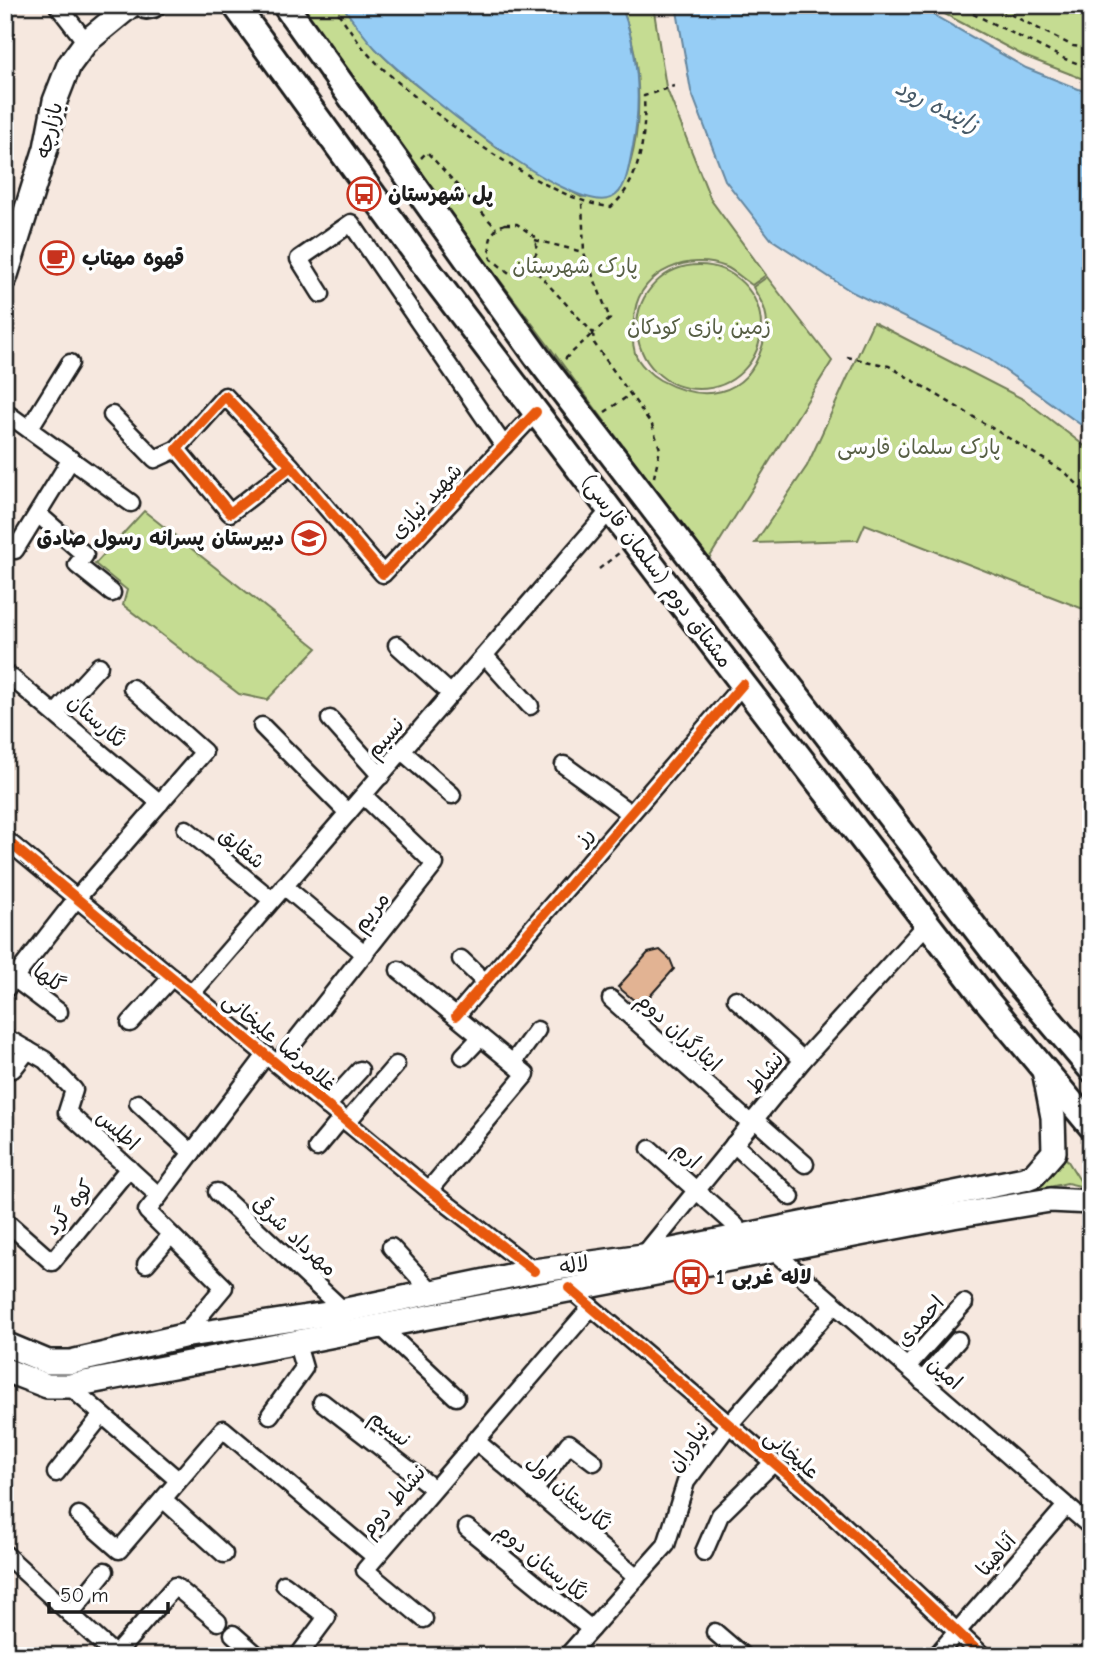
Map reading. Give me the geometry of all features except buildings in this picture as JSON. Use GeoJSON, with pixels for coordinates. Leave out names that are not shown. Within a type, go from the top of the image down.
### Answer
{"type":"FeatureCollection","features":[{"type":"Feature","properties":{"kind":"main road","name":"مشتاق دوم (سلمان فارسی)"},"geometry":{"type":"LineString","coordinates":[[285,5],[540,361],[1009,972],[1091,1069]]}},
{"type":"Feature","properties":{"kind":"main road","name":"بازارچه"},"geometry":{"type":"LineString","coordinates":[[6,268],[46,148],[55,101],[69,65],[86,43],[141,6]]}},
{"type":"Feature","properties":{"kind":"main road","name":"مشتاق دوم (سلمان فارسی)"},"geometry":{"type":"LineString","coordinates":[[232,7],[425,266],[927,924],[1091,1126]]}},
{"type":"Feature","properties":{"kind":"main road","name":"لاله"},"geometry":{"type":"LineString","coordinates":[[5,1344],[48,1362],[71,1362],[183,1336],[344,1311],[433,1293],[463,1298],[569,1289],[772,1250],[950,1206],[1024,1179],[1045,1165],[1054,1152],[1054,1117],[1044,1070]]}},
{"type":"Feature","properties":{"kind":"main road","name":"لاله"},"geometry":{"type":"LineString","coordinates":[[5,1370],[47,1386],[69,1386],[379,1325],[463,1298],[534,1271],[950,1206],[1051,1199],[1091,1202]]}},
{"type":"Feature","properties":{"kind":"street"},"geometry":{"type":"LineString","coordinates":[[58,6],[86,43]]}},
{"type":"Feature","properties":{"kind":"street"},"geometry":{"type":"LineString","coordinates":[[321,294],[299,259],[351,223],[504,446]]}},
{"type":"Feature","properties":{"kind":"street"},"geometry":{"type":"LineString","coordinates":[[29,429],[71,363]]}},
{"type":"Feature","properties":{"kind":"street","name":"شهید نیازی"},"geometry":{"type":"LineString","coordinates":[[177,449],[225,396],[290,466],[383,574],[536,412]]}},
{"type":"Feature","properties":{"kind":"street"},"geometry":{"type":"LineString","coordinates":[[5,412],[131,503]]}},
{"type":"Feature","properties":{"kind":"street"},"geometry":{"type":"LineString","coordinates":[[112,415],[155,459],[177,449],[230,513],[290,466]]}},
{"type":"Feature","properties":{"kind":"street"},"geometry":{"type":"LineString","coordinates":[[15,550],[71,459]]}},
{"type":"Feature","properties":{"kind":"street","name":"نسیم"},"geometry":{"type":"LineString","coordinates":[[192,993],[610,510]]}},
{"type":"Feature","properties":{"kind":"street"},"geometry":{"type":"LineString","coordinates":[[38,514],[85,555],[77,565],[112,593]]}},
{"type":"Feature","properties":{"kind":"street"},"geometry":{"type":"LineString","coordinates":[[397,645],[451,694]]}},
{"type":"Feature","properties":{"kind":"street"},"geometry":{"type":"LineString","coordinates":[[485,656],[530,706]]}},
{"type":"Feature","properties":{"kind":"street"},"geometry":{"type":"LineString","coordinates":[[56,713],[99,666]]}},
{"type":"Feature","properties":{"kind":"street","name":"نگارستان"},"geometry":{"type":"LineString","coordinates":[[5,672],[160,803]]}},
{"type":"Feature","properties":{"kind":"street","name":"رز"},"geometry":{"type":"LineString","coordinates":[[456,1016],[743,684]]}},
{"type":"Feature","properties":{"kind":"street"},"geometry":{"type":"LineString","coordinates":[[11,976],[204,752],[132,688]]}},
{"type":"Feature","properties":{"kind":"street"},"geometry":{"type":"LineString","coordinates":[[330,719],[381,776]]}},
{"type":"Feature","properties":{"kind":"street"},"geometry":{"type":"LineString","coordinates":[[262,726],[348,813]]}},
{"type":"Feature","properties":{"kind":"street"},"geometry":{"type":"LineString","coordinates":[[402,751],[452,795]]}},
{"type":"Feature","properties":{"kind":"street"},"geometry":{"type":"LineString","coordinates":[[564,765],[630,813]]}},
{"type":"Feature","properties":{"kind":"street","name":"مریم"},"geometry":{"type":"LineString","coordinates":[[272,1060],[365,954],[435,864],[363,796]]}},
{"type":"Feature","properties":{"kind":"street","name":"شقایق"},"geometry":{"type":"LineString","coordinates":[[186,829],[272,900]]}},
{"type":"Feature","properties":{"kind":"street","name":"غلامرضا علیخانی"},"geometry":{"type":"LineString","coordinates":[[5,839],[429,1190],[534,1271]]}},
{"type":"Feature","properties":{"kind":"street"},"geometry":{"type":"LineString","coordinates":[[284,886],[365,954]]}},
{"type":"Feature","properties":{"kind":"street","name":"نشاط"},"geometry":{"type":"LineString","coordinates":[[643,1256],[803,1060],[927,924]]}},
{"type":"Feature","properties":{"kind":"street"},"geometry":{"type":"LineString","coordinates":[[461,959],[485,982]]}},
{"type":"Feature","properties":{"kind":"street"},"geometry":{"type":"LineString","coordinates":[[399,970],[526,1074],[429,1190]]}},
{"type":"Feature","properties":{"kind":"street","name":"گلها"},"geometry":{"type":"LineString","coordinates":[[11,976],[59,1012]]}},
{"type":"Feature","properties":{"kind":"street"},"geometry":{"type":"LineString","coordinates":[[130,1023],[172,977]]}},
{"type":"Feature","properties":{"kind":"street","name":"ایثارگران دوم"},"geometry":{"type":"LineString","coordinates":[[611,999],[805,1164]]}},
{"type":"Feature","properties":{"kind":"street"},"geometry":{"type":"LineString","coordinates":[[736,999],[803,1060]]}},
{"type":"Feature","properties":{"kind":"street"},"geometry":{"type":"LineString","coordinates":[[513,1063],[537,1030]]}},
{"type":"Feature","properties":{"kind":"street","name":"اطلس"},"geometry":{"type":"LineString","coordinates":[[5,1037],[44,1060],[74,1090],[67,1112],[159,1196]]}},
{"type":"Feature","properties":{"kind":"street"},"geometry":{"type":"LineString","coordinates":[[463,1056],[481,1037]]}},
{"type":"Feature","properties":{"kind":"street"},"geometry":{"type":"LineString","coordinates":[[13,1069],[28,1050]]}},
{"type":"Feature","properties":{"kind":"street"},"geometry":{"type":"LineString","coordinates":[[183,1336],[224,1287],[147,1211],[192,1153],[272,1060]]}},
{"type":"Feature","properties":{"kind":"street"},"geometry":{"type":"LineString","coordinates":[[317,1148],[396,1065]]}},
{"type":"Feature","properties":{"kind":"street"},"geometry":{"type":"LineString","coordinates":[[327,1105],[360,1070]]}},
{"type":"Feature","properties":{"kind":"street"},"geometry":{"type":"LineString","coordinates":[[138,1103],[192,1153]]}},
{"type":"Feature","properties":{"kind":"street"},"geometry":{"type":"LineString","coordinates":[[734,1144],[790,1197]]}},
{"type":"Feature","properties":{"kind":"street","name":"ارم"},"geometry":{"type":"LineString","coordinates":[[650,1149],[736,1227]]}},
{"type":"Feature","properties":{"kind":"street","name":"کوه گرد"},"geometry":{"type":"LineString","coordinates":[[10,1226],[52,1262],[129,1168]]}},
{"type":"Feature","properties":{"kind":"street","name":"مهرداد شرقی"},"geometry":{"type":"LineString","coordinates":[[217,1192],[344,1311]]}},
{"type":"Feature","properties":{"kind":"street"},"geometry":{"type":"LineString","coordinates":[[146,1264],[171,1235]]}},
{"type":"Feature","properties":{"kind":"street"},"geometry":{"type":"LineString","coordinates":[[391,1248],[433,1293]]}},
{"type":"Feature","properties":{"kind":"street","name":"امین"},"geometry":{"type":"LineString","coordinates":[[772,1250],[1091,1527]]}},
{"type":"Feature","properties":{"kind":"street","name":"علیخانی"},"geometry":{"type":"LineString","coordinates":[[569,1289],[773,1463],[983,1656]]}},
{"type":"Feature","properties":{"kind":"street","name":"احمدی"},"geometry":{"type":"LineString","coordinates":[[907,1367],[964,1303]]}},
{"type":"Feature","properties":{"kind":"street","name":"نیاوران"},"geometry":{"type":"LineString","coordinates":[[567,1656],[666,1545],[686,1482],[728,1426],[834,1305]]}},
{"type":"Feature","properties":{"kind":"street","name":"نشاط دوم"},"geometry":{"type":"LineString","coordinates":[[79,1515],[119,1550],[223,1429],[374,1556],[591,1307]]}},
{"type":"Feature","properties":{"kind":"street"},"geometry":{"type":"LineString","coordinates":[[379,1325],[456,1397]]}},
{"type":"Feature","properties":{"kind":"street"},"geometry":{"type":"LineString","coordinates":[[922,1381],[958,1340]]}},
{"type":"Feature","properties":{"kind":"street"},"geometry":{"type":"LineString","coordinates":[[270,1415],[304,1368],[296,1341]]}},
{"type":"Feature","properties":{"kind":"street"},"geometry":{"type":"LineString","coordinates":[[69,1386],[178,1480]]}},
{"type":"Feature","properties":{"kind":"street","name":"نسیم"},"geometry":{"type":"LineString","coordinates":[[322,1402],[433,1488]]}},
{"type":"Feature","properties":{"kind":"street"},"geometry":{"type":"LineString","coordinates":[[56,1473],[102,1415]]}},
{"type":"Feature","properties":{"kind":"street","name":"نگارستان اول"},"geometry":{"type":"LineString","coordinates":[[475,1440],[636,1578]]}},
{"type":"Feature","properties":{"kind":"street"},"geometry":{"type":"LineString","coordinates":[[534,1491],[569,1443],[594,1462]]}},
{"type":"Feature","properties":{"kind":"street"},"geometry":{"type":"LineString","coordinates":[[704,1552],[720,1515],[773,1463]]}},
{"type":"Feature","properties":{"kind":"street"},"geometry":{"type":"LineString","coordinates":[[163,1499],[224,1554]]}},
{"type":"Feature","properties":{"kind":"street","name":"آناهیتا"},"geometry":{"type":"LineString","coordinates":[[936,1656],[1066,1506]]}},
{"type":"Feature","properties":{"kind":"street","name":"نگارستان دوم"},"geometry":{"type":"LineString","coordinates":[[467,1528],[591,1629]]}},
{"type":"Feature","properties":{"kind":"street"},"geometry":{"type":"LineString","coordinates":[[5,1554],[115,1655],[175,1586],[218,1622]]}},
{"type":"Feature","properties":{"kind":"street"},"geometry":{"type":"LineString","coordinates":[[374,1556],[365,1570],[424,1619]]}},
{"type":"Feature","properties":{"kind":"street"},"geometry":{"type":"LineString","coordinates":[[70,1614],[105,1571]]}},
{"type":"Feature","properties":{"kind":"street"},"geometry":{"type":"LineString","coordinates":[[284,1584],[327,1617],[298,1656]]}},
{"type":"Feature","properties":{"kind":"street"},"geometry":{"type":"LineString","coordinates":[[715,1632],[743,1656]]}},
{"type":"Feature","properties":{"kind":"street"},"geometry":{"type":"LineString","coordinates":[[233,1634],[258,1656]]}},
{"type":"Feature","properties":{"kind":"path"},"geometry":{"type":"LineString","coordinates":[[332,5],[372,58],[416,98],[503,158],[582,202],[611,207],[626,195],[638,162],[645,96],[674,86]]}},
{"type":"Feature","properties":{"kind":"path"},"geometry":{"type":"LineString","coordinates":[[955,5],[1065,59],[1091,68]]}},
{"type":"Feature","properties":{"kind":"path"},"geometry":{"type":"LineString","coordinates":[[992,5],[1073,46],[1091,48]]}},
{"type":"Feature","properties":{"kind":"path"},"geometry":{"type":"LineString","coordinates":[[417,162],[428,152],[496,228]]}},
{"type":"Feature","properties":{"kind":"path"},"geometry":{"type":"LineString","coordinates":[[563,361],[610,319],[584,253],[582,202]]}},
{"type":"Feature","properties":{"kind":"path"},"geometry":{"type":"LineString","coordinates":[[496,228],[517,224],[535,240],[584,253]]}},
{"type":"Feature","properties":{"kind":"path"},"geometry":{"type":"LineString","coordinates":[[496,228],[489,246],[491,259],[512,275],[524,273],[530,265],[537,252],[535,240]]}},
{"type":"Feature","properties":{"kind":"path"},"geometry":{"type":"LineString","coordinates":[[530,265],[593,333],[594,343],[652,425],[660,449],[659,464],[651,484]]}},
{"type":"Feature","properties":{"kind":"path"},"geometry":{"type":"LineString","coordinates":[[847,357],[889,366],[1065,472],[1091,498]]}},
{"type":"Feature","properties":{"kind":"path"},"geometry":{"type":"LineString","coordinates":[[601,415],[631,394]]}},
{"type":"Feature","properties":{"kind":"green space","name":"پارک شهرستان"},"geometry":{"type":"Polygon","coordinates":[[[295,5],[342,5],[376,49],[403,75],[497,148],[581,197],[619,192],[628,171],[637,124],[637,75],[634,50],[621,5],[653,5],[666,87],[711,200],[766,275],[752,285],[726,267],[712,263],[697,262],[669,268],[647,285],[639,297],[633,327],[637,357],[642,365],[660,380],[691,392],[707,393],[734,386],[755,364],[762,347],[766,316],[753,287],[767,277],[832,361],[708,560],[295,5]]]}},
{"type":"Feature","properties":{"kind":"green space"},"geometry":{"type":"Polygon","coordinates":[[[928,5],[1091,5],[1091,82],[1024,56],[928,5]]]}},
{"type":"Feature","properties":{"kind":"green space","name":"زمین بازی کودکان"},"geometry":{"type":"Polygon","coordinates":[[[699,265],[723,270],[743,283],[756,303],[761,327],[756,351],[743,371],[723,384],[699,389],[675,384],[655,371],[642,351],[637,327],[642,303],[655,283],[675,270],[699,265]]]}},
{"type":"Feature","properties":{"kind":"green space","name":"پارک سلمان فارسی"},"geometry":{"type":"Polygon","coordinates":[[[873,322],[1025,400],[1091,451],[1091,612],[865,524],[858,540],[755,543],[807,466],[873,322]]]}},
{"type":"Feature","properties":{"kind":"green space"},"geometry":{"type":"Polygon","coordinates":[[[144,511],[317,648],[267,700],[239,694],[123,605],[127,590],[95,564],[144,511]]]}},
{"type":"Feature","properties":{"kind":"green space"},"geometry":{"type":"Polygon","coordinates":[[[1059,1147],[1084,1187],[1067,1183],[961,1207],[1059,1147]]]}},
{"type":"Feature","properties":{"kind":"water"},"geometry":{"type":"Polygon","coordinates":[[[342,5],[621,5],[635,57],[638,93],[633,146],[621,189],[611,198],[590,198],[562,187],[527,168],[455,116],[395,67],[368,40],[342,5]]]}},
{"type":"Feature","properties":{"kind":"water","name":"زاینده رود"},"geometry":{"type":"Polygon","coordinates":[[[676,5],[916,5],[1026,68],[1091,94],[1091,432],[989,359],[852,292],[771,239],[725,180],[691,91],[676,5]]]}},
{"type":"Feature","properties":{"kind":"cycle path"},"geometry":{"type":"LineString","coordinates":[[291,466],[225,396],[177,449],[230,513],[291,466],[383,574],[536,412]]}},
{"type":"Feature","properties":{"kind":"cycle path"},"geometry":{"type":"LineString","coordinates":[[456,1016],[743,684]]}},
{"type":"Feature","properties":{"kind":"cycle path"},"geometry":{"type":"LineString","coordinates":[[5,839],[429,1190],[534,1271]]}},
{"type":"Feature","properties":{"kind":"cycle path"},"geometry":{"type":"LineString","coordinates":[[569,1288],[807,1491],[983,1656]]}},
{"type":"Feature","properties":{"kind":"place","name":"پل شهرستان"},"geometry":{"type":"Point","coordinates":[364,194]}},
{"type":"Feature","properties":{"kind":"place","name":"قهوه مهتاب"},"geometry":{"type":"Point","coordinates":[57,258]}},
{"type":"Feature","properties":{"kind":"place","name":"دبیرستان پسرانه رسول صادق"},"geometry":{"type":"Point","coordinates":[309,538]}},
{"type":"Feature","properties":{"kind":"place","name":"لاله غربی 1"},"geometry":{"type":"Point","coordinates":[691,1277]}}]}
